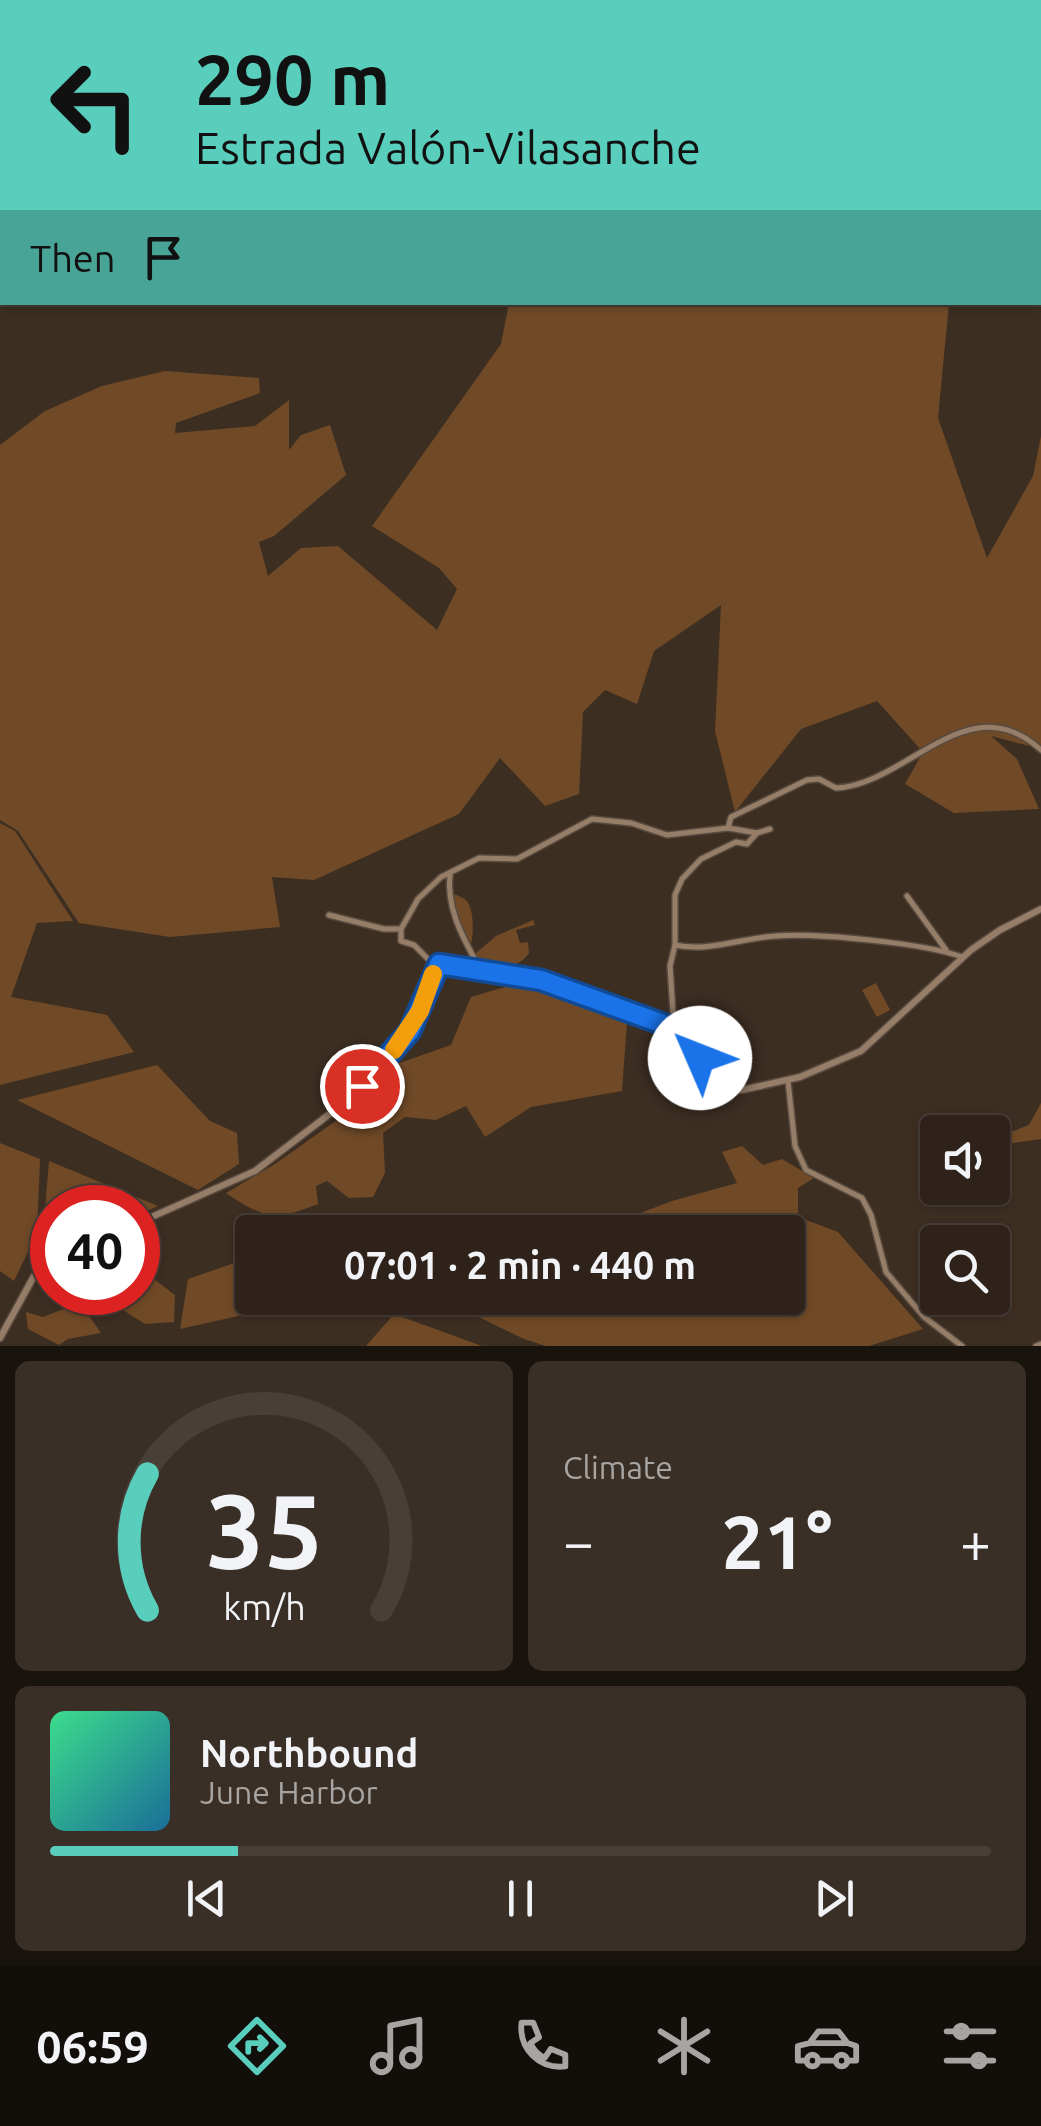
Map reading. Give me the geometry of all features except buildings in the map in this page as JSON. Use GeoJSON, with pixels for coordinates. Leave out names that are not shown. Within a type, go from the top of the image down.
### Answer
{"type":"FeatureCollection","features":[{"type":"Feature","properties":{"kind":"street"},"geometry":{"type":"LineString","coordinates":[[728,828],[731,817],[807,780],[819,779],[836,788],[872,780],[943,737],[976,729],[1005,729],[1024,734],[1041,750]]}},
{"type":"Feature","properties":{"kind":"street"},"geometry":{"type":"LineString","coordinates":[[770,829],[757,833],[728,828],[667,835],[632,822],[598,818],[517,859],[478,858],[428,886],[400,929],[402,941],[414,944],[436,966],[541,980],[674,1028],[724,1087],[742,1090],[788,1081],[861,1051],[962,957],[1000,930],[1041,909]]}},
{"type":"Feature","properties":{"kind":"street"},"geometry":{"type":"LineString","coordinates":[[674,1028],[670,966],[675,945],[676,895],[682,879],[701,859],[736,842],[747,844],[757,833]]}},
{"type":"Feature","properties":{"kind":"street"},"geometry":{"type":"LineString","coordinates":[[450,874],[450,898],[457,926],[480,969]]}},
{"type":"Feature","properties":{"kind":"street"},"geometry":{"type":"LineString","coordinates":[[906,896],[947,951]]}},
{"type":"Feature","properties":{"kind":"street"},"geometry":{"type":"LineString","coordinates":[[329,915],[384,930],[400,929]]}},
{"type":"Feature","properties":{"kind":"street"},"geometry":{"type":"LineString","coordinates":[[675,945],[711,948],[779,936],[947,951],[962,957]]}},
{"type":"Feature","properties":{"kind":"street"},"geometry":{"type":"LineString","coordinates":[[160,1213],[255,1170],[344,1103],[410,1031],[431,988],[436,966]]}},
{"type":"Feature","properties":{"kind":"street"},"geometry":{"type":"LineString","coordinates":[[788,1081],[795,1146],[806,1170],[862,1198],[886,1272],[924,1317],[962,1346]]}},
{"type":"Feature","properties":{"kind":"street"},"geometry":{"type":"LineString","coordinates":[[0,1338],[30,1283]]}},
{"type":"Feature","properties":{"kind":"shaded area"},"geometry":{"type":"Polygon","coordinates":[[[509,305],[949,305],[938,418],[987,558],[1033,476],[1041,436],[1041,749],[991,736],[1017,759],[1039,809],[954,813],[905,784],[923,752],[877,701],[801,729],[735,812],[715,731],[721,605],[654,651],[637,704],[605,690],[583,712],[579,794],[545,806],[500,758],[459,814],[314,880],[272,877],[280,927],[170,937],[79,923],[18,831],[0,820],[0,445],[45,411],[102,386],[165,371],[259,378],[260,393],[176,423],[175,433],[255,426],[289,400],[289,450],[301,435],[330,425],[346,475],[274,536],[259,542],[268,576],[301,548],[338,546],[437,630],[457,589],[439,568],[372,526],[501,344],[509,305]]]}},
{"type":"Feature","properties":{"kind":"shaded area"},"geometry":{"type":"Polygon","coordinates":[[[0,823],[15,831],[73,921],[37,923],[11,997],[107,1015],[134,1052],[0,1085],[0,823]]]}},
{"type":"Feature","properties":{"kind":"shaded area"},"geometry":{"type":"Polygon","coordinates":[[[452,893],[469,905],[473,922],[471,944],[464,937],[452,893]]]}},
{"type":"Feature","properties":{"kind":"shaded area"},"geometry":{"type":"Polygon","coordinates":[[[533,920],[535,925],[516,930],[520,943],[528,942],[529,953],[524,959],[507,966],[479,963],[475,954],[496,936],[533,920]]]}},
{"type":"Feature","properties":{"kind":"shaded area"},"geometry":{"type":"Polygon","coordinates":[[[518,983],[627,1022],[622,1091],[531,1107],[485,1137],[466,1106],[436,1120],[405,1117],[383,1133],[385,1173],[373,1197],[349,1198],[327,1181],[316,1186],[318,1204],[270,1215],[226,1193],[275,1164],[361,1103],[391,1066],[451,1045],[471,997],[518,983]]]}},
{"type":"Feature","properties":{"kind":"shaded area"},"geometry":{"type":"Polygon","coordinates":[[[876,983],[890,1010],[877,1017],[862,990],[876,983]]]}},
{"type":"Feature","properties":{"kind":"shaded area"},"geometry":{"type":"Polygon","coordinates":[[[157,1065],[210,1121],[237,1133],[239,1164],[198,1190],[17,1100],[157,1065]]]}},
{"type":"Feature","properties":{"kind":"shaded area"},"geometry":{"type":"Polygon","coordinates":[[[1041,1103],[1041,1139],[1010,1143],[1010,1132],[1029,1125],[1041,1103]]]}},
{"type":"Feature","properties":{"kind":"shaded area"},"geometry":{"type":"Polygon","coordinates":[[[0,1143],[40,1159],[39,1185],[30,1185],[30,1248],[14,1281],[0,1271],[0,1143]]]}},
{"type":"Feature","properties":{"kind":"shaded area"},"geometry":{"type":"Polygon","coordinates":[[[742,1146],[763,1165],[782,1159],[814,1178],[798,1188],[798,1215],[635,1215],[737,1183],[722,1152],[742,1146]]]}},
{"type":"Feature","properties":{"kind":"shaded area"},"geometry":{"type":"Polygon","coordinates":[[[49,1161],[107,1185],[47,1185],[49,1161]]]}},
{"type":"Feature","properties":{"kind":"shaded area"},"geometry":{"type":"Polygon","coordinates":[[[805,1220],[838,1232],[923,1329],[869,1346],[546,1346],[475,1315],[805,1315],[805,1220]]]}},
{"type":"Feature","properties":{"kind":"shaded area"},"geometry":{"type":"Polygon","coordinates":[[[235,1263],[235,1315],[242,1315],[180,1329],[188,1279],[235,1263]]]}},
{"type":"Feature","properties":{"kind":"shaded area"},"geometry":{"type":"Polygon","coordinates":[[[160,1284],[175,1295],[174,1322],[145,1324],[131,1315],[160,1315],[160,1284]]]}},
{"type":"Feature","properties":{"kind":"shaded area"},"geometry":{"type":"Polygon","coordinates":[[[26,1312],[43,1317],[89,1315],[101,1333],[68,1339],[59,1345],[28,1329],[26,1312]]]}},
{"type":"Feature","properties":{"kind":"shaded area"},"geometry":{"type":"Polygon","coordinates":[[[397,1315],[482,1346],[366,1346],[397,1315]]]}},
{"type":"Feature","properties":{"kind":"slow traffic"},"geometry":{"type":"LineString","coordinates":[[394,1050],[410,1031],[431,988],[433,974]]}},
{"type":"Feature","properties":{"kind":"route"},"geometry":{"type":"LineString","coordinates":[[362,1086],[410,1031],[439,964],[541,980],[648,1018],[681,1033],[700,1058]]}}]}
